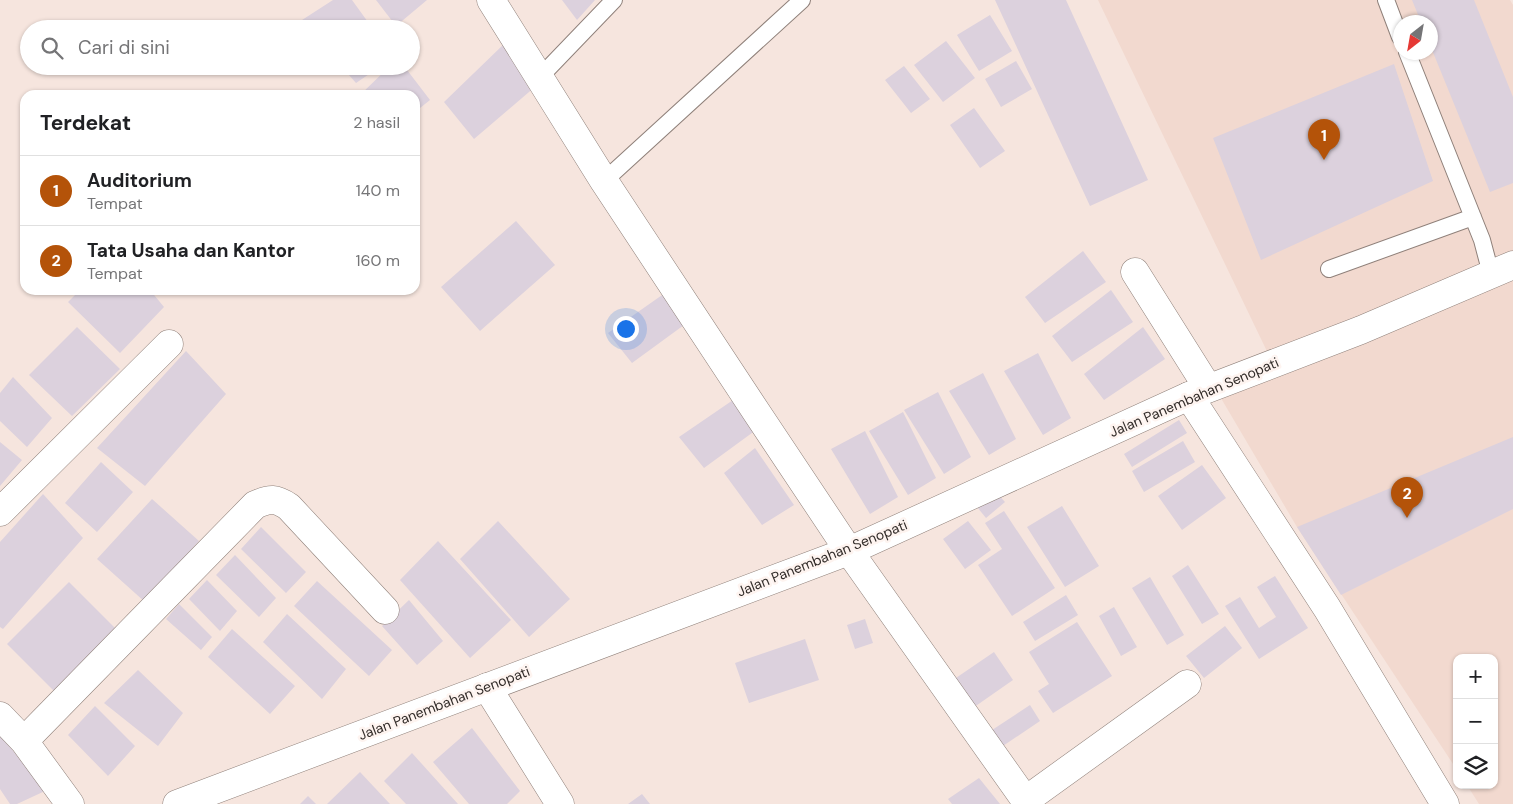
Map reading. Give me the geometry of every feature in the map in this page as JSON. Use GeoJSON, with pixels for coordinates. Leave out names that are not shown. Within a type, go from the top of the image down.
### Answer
{"type":"FeatureCollection","features":[{"type":"Feature","properties":{"kind":"street"},"geometry":{"type":"LineString","coordinates":[[491,0],[604,182],[849,551],[1027,802],[1186,684]]}},
{"type":"Feature","properties":{"kind":"street","name":"Jalan Panembahan Senopati"},"geometry":{"type":"LineString","coordinates":[[177,804],[849,551],[1198,392],[1361,330],[1502,270]]}},
{"type":"Feature","properties":{"kind":"street"},"geometry":{"type":"LineString","coordinates":[[1134,272],[1198,392],[1445,804]]}},
{"type":"Feature","properties":{"kind":"street"},"geometry":{"type":"LineString","coordinates":[[0,512],[169,344]]}},
{"type":"Feature","properties":{"kind":"street"},"geometry":{"type":"LineString","coordinates":[[24,741],[255,505],[267,500],[276,499],[289,507],[384,610]]}},
{"type":"Feature","properties":{"kind":"street"},"geometry":{"type":"LineString","coordinates":[[488,687],[560,804]]}},
{"type":"Feature","properties":{"kind":"street"},"geometry":{"type":"LineString","coordinates":[[0,716],[24,741],[70,804]]}},
{"type":"Feature","properties":{"kind":"lane"},"geometry":{"type":"LineString","coordinates":[[540,77],[614,0]]}},
{"type":"Feature","properties":{"kind":"lane"},"geometry":{"type":"LineString","coordinates":[[604,182],[802,0]]}},
{"type":"Feature","properties":{"kind":"lane"},"geometry":{"type":"LineString","coordinates":[[1386,0],[1393,18]]}},
{"type":"Feature","properties":{"kind":"lane"},"geometry":{"type":"LineString","coordinates":[[1410,60],[1482,240],[1502,270]]}},
{"type":"Feature","properties":{"kind":"lane"},"geometry":{"type":"LineString","coordinates":[[1329,269],[1472,217]]}},
{"type":"Feature","properties":{"kind":"shaded area"},"geometry":{"type":"Polygon","coordinates":[[[1098,0],[1510,0],[1513,5],[1513,804],[1479,804],[1470,789],[1498,789],[1498,654],[1453,654],[1453,764],[1297,527],[1212,383],[1275,368],[1098,0]]]}},
{"type":"Feature","properties":{"kind":"building"},"geometry":{"type":"Polygon","coordinates":[[[333,0],[352,0],[366,20],[302,20],[333,0]]]}},
{"type":"Feature","properties":{"kind":"building"},"geometry":{"type":"Polygon","coordinates":[[[376,0],[427,0],[403,20],[391,20],[376,0]]]}},
{"type":"Feature","properties":{"kind":"building"},"geometry":{"type":"Polygon","coordinates":[[[562,0],[595,0],[577,20],[562,0]]]}},
{"type":"Feature","properties":{"kind":"building"},"geometry":{"type":"Polygon","coordinates":[[[995,0],[1066,0],[1148,180],[1090,206],[995,0]]]}},
{"type":"Feature","properties":{"kind":"building"},"geometry":{"type":"Polygon","coordinates":[[[1412,0],[1474,0],[1513,97],[1513,183],[1490,192],[1436,60],[1438,60],[1438,15],[1418,15],[1412,0]]]}},
{"type":"Feature","properties":{"kind":"building"},"geometry":{"type":"Polygon","coordinates":[[[990,15],[1012,51],[979,71],[957,35],[990,15]]]}},
{"type":"Feature","properties":{"kind":"building"},"geometry":{"type":"Polygon","coordinates":[[[946,41],[975,78],[943,102],[914,65],[946,41]]]}},
{"type":"Feature","properties":{"kind":"building"},"geometry":{"type":"Polygon","coordinates":[[[504,44],[536,86],[474,139],[444,102],[504,44]]]}},
{"type":"Feature","properties":{"kind":"building"},"geometry":{"type":"Polygon","coordinates":[[[1016,61],[1032,89],[1001,107],[985,79],[1016,61]]]}},
{"type":"Feature","properties":{"kind":"building"},"geometry":{"type":"Polygon","coordinates":[[[1394,64],[1433,181],[1261,260],[1213,138],[1394,64]]]}},
{"type":"Feature","properties":{"kind":"building"},"geometry":{"type":"Polygon","coordinates":[[[904,66],[930,99],[911,113],[885,80],[904,66]]]}},
{"type":"Feature","properties":{"kind":"building"},"geometry":{"type":"Polygon","coordinates":[[[349,75],[368,75],[356,83],[349,75]]]}},
{"type":"Feature","properties":{"kind":"building"},"geometry":{"type":"Polygon","coordinates":[[[381,75],[411,75],[430,100],[420,108],[420,90],[365,90],[381,75]]]}},
{"type":"Feature","properties":{"kind":"building"},"geometry":{"type":"Polygon","coordinates":[[[974,108],[1005,151],[980,168],[950,125],[974,108]]]}},
{"type":"Feature","properties":{"kind":"building"},"geometry":{"type":"Polygon","coordinates":[[[516,221],[555,265],[480,331],[441,287],[516,221]]]}},
{"type":"Feature","properties":{"kind":"building"},"geometry":{"type":"Polygon","coordinates":[[[1083,251],[1106,282],[1045,323],[1025,297],[1083,251]]]}},
{"type":"Feature","properties":{"kind":"building"},"geometry":{"type":"Polygon","coordinates":[[[1111,290],[1133,322],[1072,362],[1052,336],[1111,290]]]}},
{"type":"Feature","properties":{"kind":"building"},"geometry":{"type":"Polygon","coordinates":[[[665,293],[684,325],[632,363],[608,333],[665,293]]]}},
{"type":"Feature","properties":{"kind":"building"},"geometry":{"type":"Polygon","coordinates":[[[75,295],[154,295],[164,307],[120,353],[68,302],[75,295]]]}},
{"type":"Feature","properties":{"kind":"building"},"geometry":{"type":"Polygon","coordinates":[[[77,327],[120,369],[72,416],[29,375],[77,327]]]}},
{"type":"Feature","properties":{"kind":"building"},"geometry":{"type":"Polygon","coordinates":[[[1143,327],[1165,359],[1104,400],[1084,374],[1143,327]]]}},
{"type":"Feature","properties":{"kind":"building"},"geometry":{"type":"Polygon","coordinates":[[[186,351],[226,394],[145,486],[97,448],[186,351]]]}},
{"type":"Feature","properties":{"kind":"building"},"geometry":{"type":"Polygon","coordinates":[[[1038,353],[1071,418],[1043,435],[1004,371],[1038,353]]]}},
{"type":"Feature","properties":{"kind":"building"},"geometry":{"type":"Polygon","coordinates":[[[983,373],[1016,439],[989,455],[949,391],[983,373]]]}},
{"type":"Feature","properties":{"kind":"building"},"geometry":{"type":"Polygon","coordinates":[[[13,377],[52,418],[27,447],[0,421],[0,393],[13,377]]]}},
{"type":"Feature","properties":{"kind":"building"},"geometry":{"type":"Polygon","coordinates":[[[938,392],[971,457],[944,474],[904,410],[938,392]]]}},
{"type":"Feature","properties":{"kind":"building"},"geometry":{"type":"Polygon","coordinates":[[[736,398],[756,430],[704,468],[679,437],[736,398]]]}},
{"type":"Feature","properties":{"kind":"building"},"geometry":{"type":"Polygon","coordinates":[[[903,412],[936,478],[908,495],[869,431],[903,412]]]}},
{"type":"Feature","properties":{"kind":"building"},"geometry":{"type":"Polygon","coordinates":[[[1179,420],[1187,433],[1132,467],[1124,454],[1179,420]]]}},
{"type":"Feature","properties":{"kind":"building"},"geometry":{"type":"Polygon","coordinates":[[[865,431],[898,497],[870,514],[831,449],[865,431]]]}},
{"type":"Feature","properties":{"kind":"building"},"geometry":{"type":"Polygon","coordinates":[[[1513,437],[1513,509],[1341,595],[1297,527],[1513,437]]]}},
{"type":"Feature","properties":{"kind":"building"},"geometry":{"type":"Polygon","coordinates":[[[1183,441],[1195,462],[1144,492],[1132,471],[1183,441]]]}},
{"type":"Feature","properties":{"kind":"building"},"geometry":{"type":"Polygon","coordinates":[[[0,442],[22,460],[0,486],[0,442]]]}},
{"type":"Feature","properties":{"kind":"building"},"geometry":{"type":"Polygon","coordinates":[[[755,448],[794,505],[762,525],[724,473],[755,448]]]}},
{"type":"Feature","properties":{"kind":"building"},"geometry":{"type":"Polygon","coordinates":[[[101,462],[133,492],[97,532],[65,503],[101,462]]]}},
{"type":"Feature","properties":{"kind":"building"},"geometry":{"type":"Polygon","coordinates":[[[1202,465],[1226,498],[1182,530],[1158,496],[1202,465]]]}},
{"type":"Feature","properties":{"kind":"building"},"geometry":{"type":"Polygon","coordinates":[[[995,491],[1005,502],[986,518],[977,507],[995,491]]]}},
{"type":"Feature","properties":{"kind":"building"},"geometry":{"type":"Polygon","coordinates":[[[43,494],[83,538],[3,629],[0,627],[0,542],[43,494]]]}},
{"type":"Feature","properties":{"kind":"building"},"geometry":{"type":"Polygon","coordinates":[[[152,499],[199,541],[145,602],[97,559],[152,499]]]}},
{"type":"Feature","properties":{"kind":"building"},"geometry":{"type":"Polygon","coordinates":[[[1062,506],[1099,566],[1065,587],[1027,527],[1062,506]]]}},
{"type":"Feature","properties":{"kind":"building"},"geometry":{"type":"Polygon","coordinates":[[[1004,511],[1055,588],[1012,616],[978,565],[1002,549],[985,523],[1004,511]]]}},
{"type":"Feature","properties":{"kind":"building"},"geometry":{"type":"Polygon","coordinates":[[[498,521],[570,599],[529,637],[460,559],[498,521]]]}},
{"type":"Feature","properties":{"kind":"building"},"geometry":{"type":"Polygon","coordinates":[[[968,521],[991,550],[965,569],[943,539],[968,521]]]}},
{"type":"Feature","properties":{"kind":"building"},"geometry":{"type":"Polygon","coordinates":[[[261,527],[306,572],[286,593],[241,549],[261,527]]]}},
{"type":"Feature","properties":{"kind":"building"},"geometry":{"type":"Polygon","coordinates":[[[438,541],[511,620],[470,658],[400,580],[438,541]]]}},
{"type":"Feature","properties":{"kind":"building"},"geometry":{"type":"Polygon","coordinates":[[[235,555],[276,598],[259,617],[216,575],[235,555]]]}},
{"type":"Feature","properties":{"kind":"building"},"geometry":{"type":"Polygon","coordinates":[[[1188,565],[1219,614],[1202,624],[1172,576],[1188,565]]]}},
{"type":"Feature","properties":{"kind":"building"},"geometry":{"type":"Polygon","coordinates":[[[1275,576],[1308,628],[1259,659],[1225,606],[1240,597],[1259,628],[1276,617],[1257,587],[1275,576]]]}},
{"type":"Feature","properties":{"kind":"building"},"geometry":{"type":"Polygon","coordinates":[[[1150,577],[1184,635],[1167,645],[1132,588],[1150,577]]]}},
{"type":"Feature","properties":{"kind":"building"},"geometry":{"type":"Polygon","coordinates":[[[207,580],[237,611],[220,631],[189,599],[207,580]]]}},
{"type":"Feature","properties":{"kind":"building"},"geometry":{"type":"Polygon","coordinates":[[[317,581],[392,650],[369,676],[294,606],[317,581]]]}},
{"type":"Feature","properties":{"kind":"building"},"geometry":{"type":"Polygon","coordinates":[[[69,582],[123,636],[61,698],[7,644],[69,582]]]}},
{"type":"Feature","properties":{"kind":"building"},"geometry":{"type":"Polygon","coordinates":[[[1066,595],[1078,615],[1035,641],[1023,622],[1066,595]]]}},
{"type":"Feature","properties":{"kind":"building"},"geometry":{"type":"Polygon","coordinates":[[[409,600],[443,641],[417,665],[382,626],[409,600]]]}},
{"type":"Feature","properties":{"kind":"building"},"geometry":{"type":"Polygon","coordinates":[[[179,604],[212,637],[201,650],[166,619],[179,604]]]}},
{"type":"Feature","properties":{"kind":"building"},"geometry":{"type":"Polygon","coordinates":[[[1114,607],[1137,647],[1121,656],[1099,616],[1114,607]]]}},
{"type":"Feature","properties":{"kind":"building"},"geometry":{"type":"Polygon","coordinates":[[[287,614],[346,669],[322,699],[263,642],[287,614]]]}},
{"type":"Feature","properties":{"kind":"building"},"geometry":{"type":"Polygon","coordinates":[[[865,619],[873,643],[855,649],[847,625],[865,619]]]}},
{"type":"Feature","properties":{"kind":"building"},"geometry":{"type":"Polygon","coordinates":[[[1077,622],[1112,676],[1053,713],[1038,691],[1049,684],[1029,652],[1077,622]]]}},
{"type":"Feature","properties":{"kind":"building"},"geometry":{"type":"Polygon","coordinates":[[[1225,626],[1242,648],[1204,678],[1186,656],[1225,626]]]}},
{"type":"Feature","properties":{"kind":"building"},"geometry":{"type":"Polygon","coordinates":[[[232,629],[295,686],[270,714],[208,657],[232,629]]]}},
{"type":"Feature","properties":{"kind":"building"},"geometry":{"type":"Polygon","coordinates":[[[805,639],[819,680],[749,703],[735,663],[805,639]]]}},
{"type":"Feature","properties":{"kind":"building"},"geometry":{"type":"Polygon","coordinates":[[[994,652],[1013,680],[970,710],[950,682],[994,652]]]}},
{"type":"Feature","properties":{"kind":"building"},"geometry":{"type":"Polygon","coordinates":[[[138,670],[183,713],[158,746],[104,703],[138,670]]]}},
{"type":"Feature","properties":{"kind":"building"},"geometry":{"type":"Polygon","coordinates":[[[1030,705],[1040,721],[997,750],[986,734],[1030,705]]]}},
{"type":"Feature","properties":{"kind":"building"},"geometry":{"type":"Polygon","coordinates":[[[95,706],[135,746],[108,776],[68,735],[95,706]]]}},
{"type":"Feature","properties":{"kind":"building"},"geometry":{"type":"Polygon","coordinates":[[[472,728],[520,791],[507,804],[469,804],[433,762],[472,728]]]}},
{"type":"Feature","properties":{"kind":"building"},"geometry":{"type":"Polygon","coordinates":[[[0,734],[45,791],[17,804],[10,804],[0,789],[0,734]]]}},
{"type":"Feature","properties":{"kind":"building"},"geometry":{"type":"Polygon","coordinates":[[[412,753],[458,804],[406,804],[384,781],[412,753]]]}},
{"type":"Feature","properties":{"kind":"building"},"geometry":{"type":"Polygon","coordinates":[[[360,772],[390,804],[327,804],[360,772]]]}},
{"type":"Feature","properties":{"kind":"building"},"geometry":{"type":"Polygon","coordinates":[[[979,778],[1000,804],[952,804],[948,799],[979,778]]]}},
{"type":"Feature","properties":{"kind":"building"},"geometry":{"type":"Polygon","coordinates":[[[642,794],[650,804],[628,804],[642,794]]]}},
{"type":"Feature","properties":{"kind":"building"},"geometry":{"type":"Polygon","coordinates":[[[308,796],[316,804],[300,804],[308,796]]]}},
{"type":"Feature","properties":{"kind":"place","name":"Auditorium"},"geometry":{"type":"Point","coordinates":[1324,160]}},
{"type":"Feature","properties":{"kind":"place","name":"Tata Usaha dan Kantor"},"geometry":{"type":"Point","coordinates":[1407,518]}}]}
